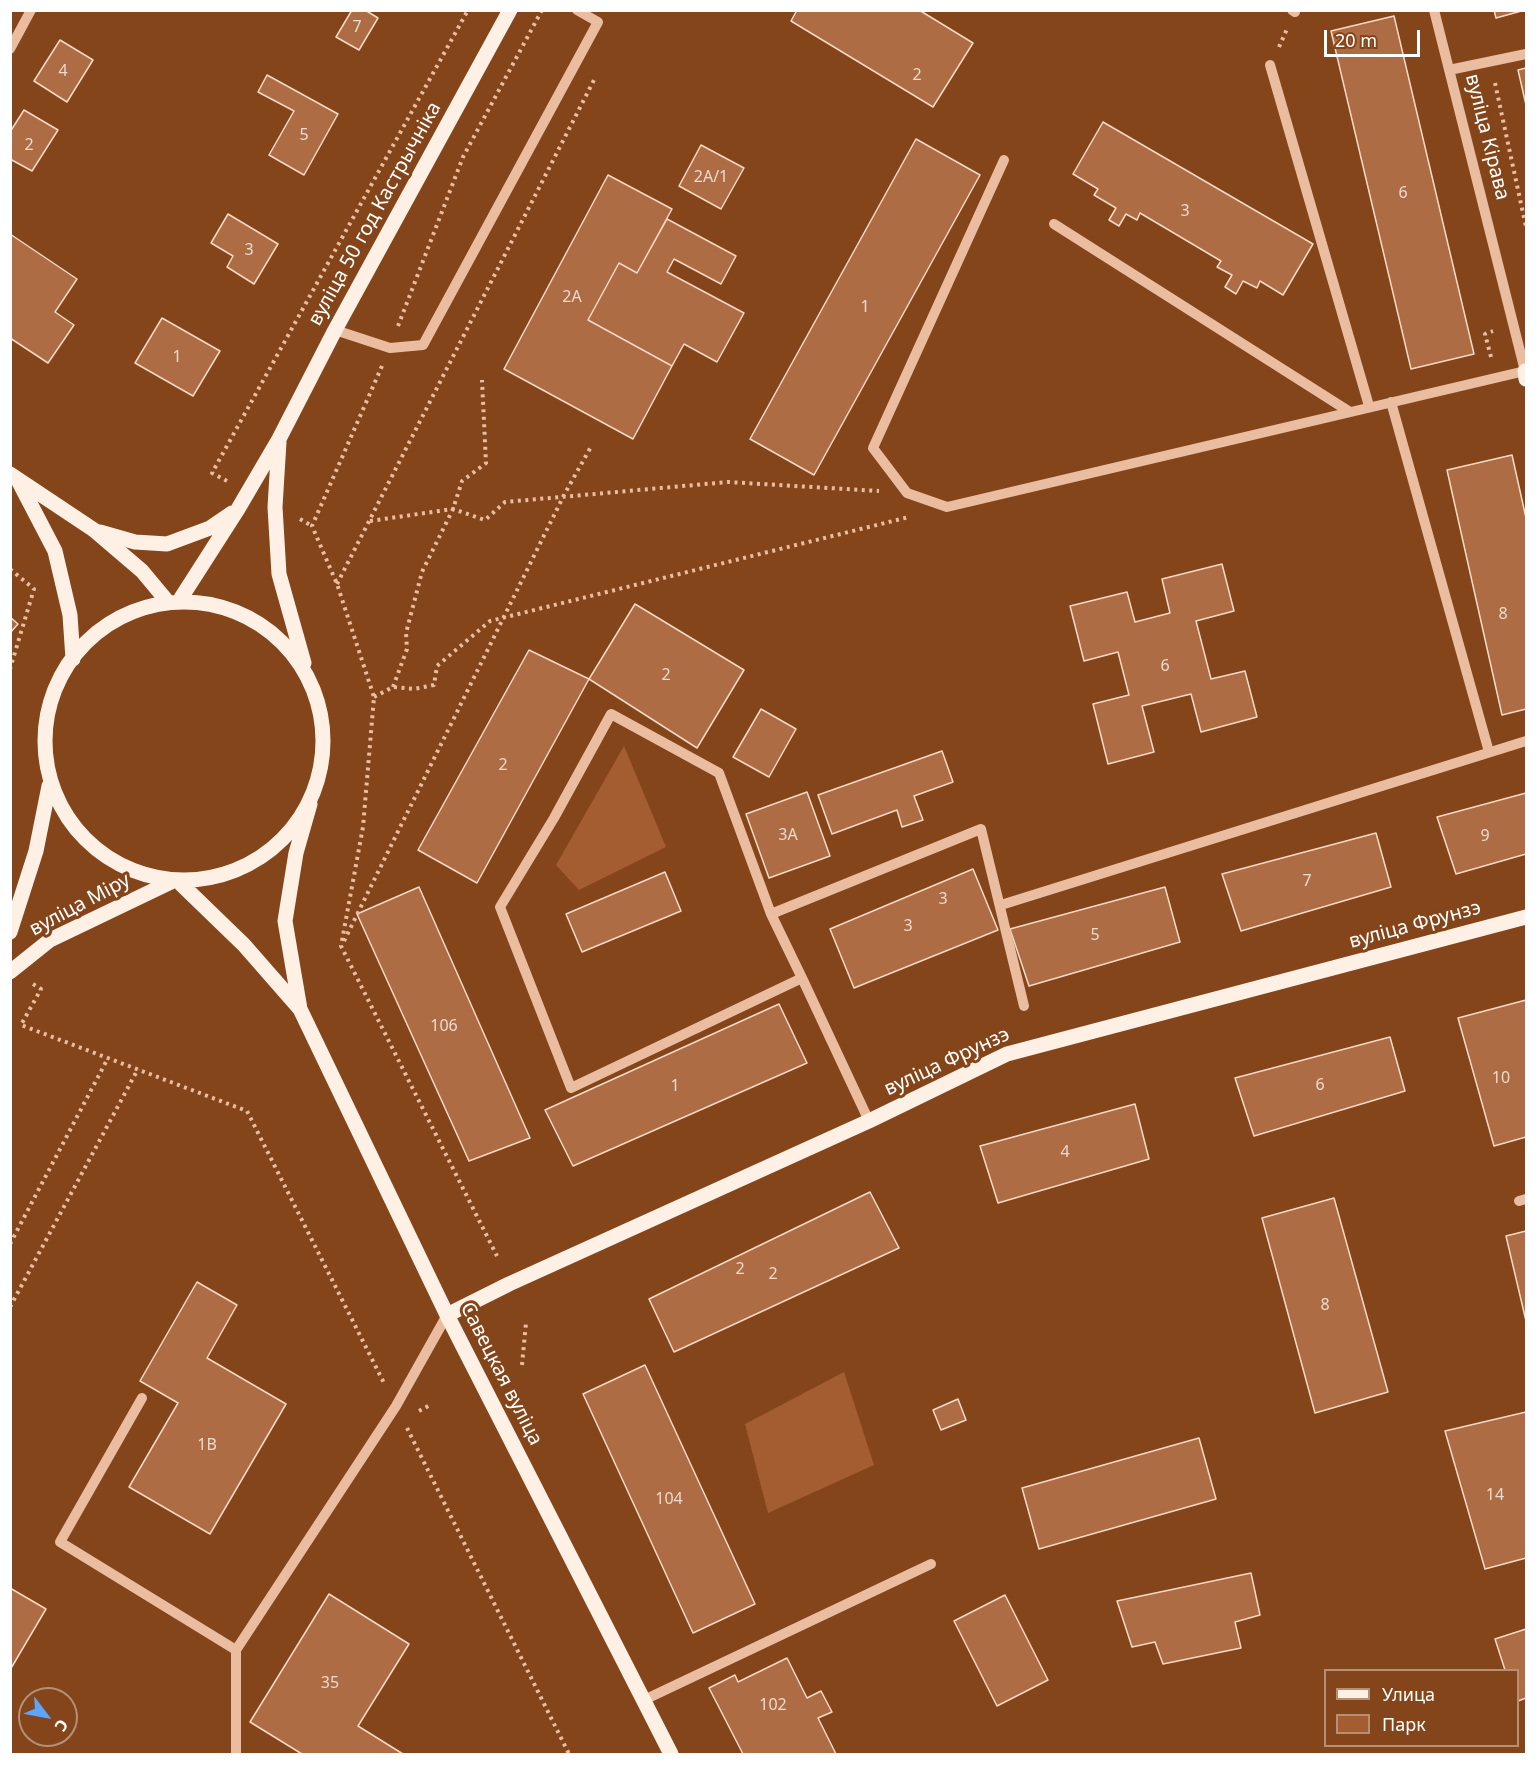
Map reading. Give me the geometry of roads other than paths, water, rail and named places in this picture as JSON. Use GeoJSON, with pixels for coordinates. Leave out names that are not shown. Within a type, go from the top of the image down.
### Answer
{"type":"FeatureCollection","features":[{"type":"Feature","properties":{"kind":"main road","name":"вуліца 50 год Кастрычніка"},"geometry":{"type":"LineString","coordinates":[[174,600],[238,509],[279,439],[335,330],[510,10]]}},
{"type":"Feature","properties":{"kind":"main road","name":"вуліца 50 год Кастрычніка"},"geometry":{"type":"LineString","coordinates":[[279,439],[275,507],[279,574],[308,674]]}},
{"type":"Feature","properties":{"kind":"main road"},"geometry":{"type":"LineString","coordinates":[[14,477],[94,530],[174,600]]}},
{"type":"Feature","properties":{"kind":"main road"},"geometry":{"type":"LineString","coordinates":[[14,477],[55,551],[70,615],[73,660]]}},
{"type":"Feature","properties":{"kind":"main road"},"geometry":{"type":"LineString","coordinates":[[94,530],[135,542],[167,544],[210,528],[238,509]]}},
{"type":"Feature","properties":{"kind":"main road"},"geometry":{"type":"LineString","coordinates":[[308,674],[285,643],[263,625],[203,600],[174,600],[146,606],[121,617],[73,660],[55,687],[47,709],[44,758],[49,786],[74,829],[100,853],[132,871],[177,883],[205,880],[235,870],[266,854],[310,804]]}},
{"type":"Feature","properties":{"kind":"main road","name":"Савецкая вуліца"},"geometry":{"type":"LineString","coordinates":[[300,1009],[285,921],[296,853],[320,773],[325,739],[320,701],[308,674]]}},
{"type":"Feature","properties":{"kind":"main road","name":"вуліца Міру"},"geometry":{"type":"LineString","coordinates":[[10,932],[36,851],[49,786]]}},
{"type":"Feature","properties":{"kind":"main road","name":"Савецкая вуліца"},"geometry":{"type":"LineString","coordinates":[[177,883],[244,945],[300,1009],[447,1315],[671,1755]]}},
{"type":"Feature","properties":{"kind":"main road","name":"вуліца Міру"},"geometry":{"type":"LineString","coordinates":[[10,972],[50,940],[177,883]]}},
{"type":"Feature","properties":{"kind":"main road","name":"вуліца Фрунзэ"},"geometry":{"type":"LineString","coordinates":[[447,1315],[509,1284],[869,1121],[1007,1054],[1527,917]]}},
{"type":"Feature","properties":{"kind":"street"},"geometry":{"type":"LineString","coordinates":[[10,49],[31,10]]}},
{"type":"Feature","properties":{"kind":"street"},"geometry":{"type":"LineString","coordinates":[[335,330],[390,348],[423,345],[598,22],[577,10]]}},
{"type":"Feature","properties":{"kind":"street","name":"вуліца Кірава"},"geometry":{"type":"LineString","coordinates":[[1434,10],[1526,373]]}},
{"type":"Feature","properties":{"kind":"street"},"geometry":{"type":"LineString","coordinates":[[1449,70],[1527,54]]}},
{"type":"Feature","properties":{"kind":"street"},"geometry":{"type":"LineString","coordinates":[[1270,65],[1370,406]]}},
{"type":"Feature","properties":{"kind":"street"},"geometry":{"type":"LineString","coordinates":[[1004,160],[873,448],[907,493],[947,507],[1370,406],[1526,373]]}},
{"type":"Feature","properties":{"kind":"street"},"geometry":{"type":"LineString","coordinates":[[1054,224],[1350,412]]}},
{"type":"Feature","properties":{"kind":"street"},"geometry":{"type":"LineString","coordinates":[[1391,402],[1489,752]]}},
{"type":"Feature","properties":{"kind":"street"},"geometry":{"type":"LineString","coordinates":[[802,978],[571,1088],[500,907],[554,818],[611,714],[719,773],[771,914],[802,978],[869,1121]]}},
{"type":"Feature","properties":{"kind":"street"},"geometry":{"type":"LineString","coordinates":[[1001,905],[1527,741]]}},
{"type":"Feature","properties":{"kind":"street"},"geometry":{"type":"LineString","coordinates":[[771,914],[981,829],[1024,1006]]}},
{"type":"Feature","properties":{"kind":"street"},"geometry":{"type":"LineString","coordinates":[[236,1755],[236,1650],[396,1406],[447,1315]]}},
{"type":"Feature","properties":{"kind":"street"},"geometry":{"type":"LineString","coordinates":[[142,1398],[60,1542],[236,1650]]}},
{"type":"Feature","properties":{"kind":"street"},"geometry":{"type":"LineString","coordinates":[[644,1701],[931,1564]]}}]}
